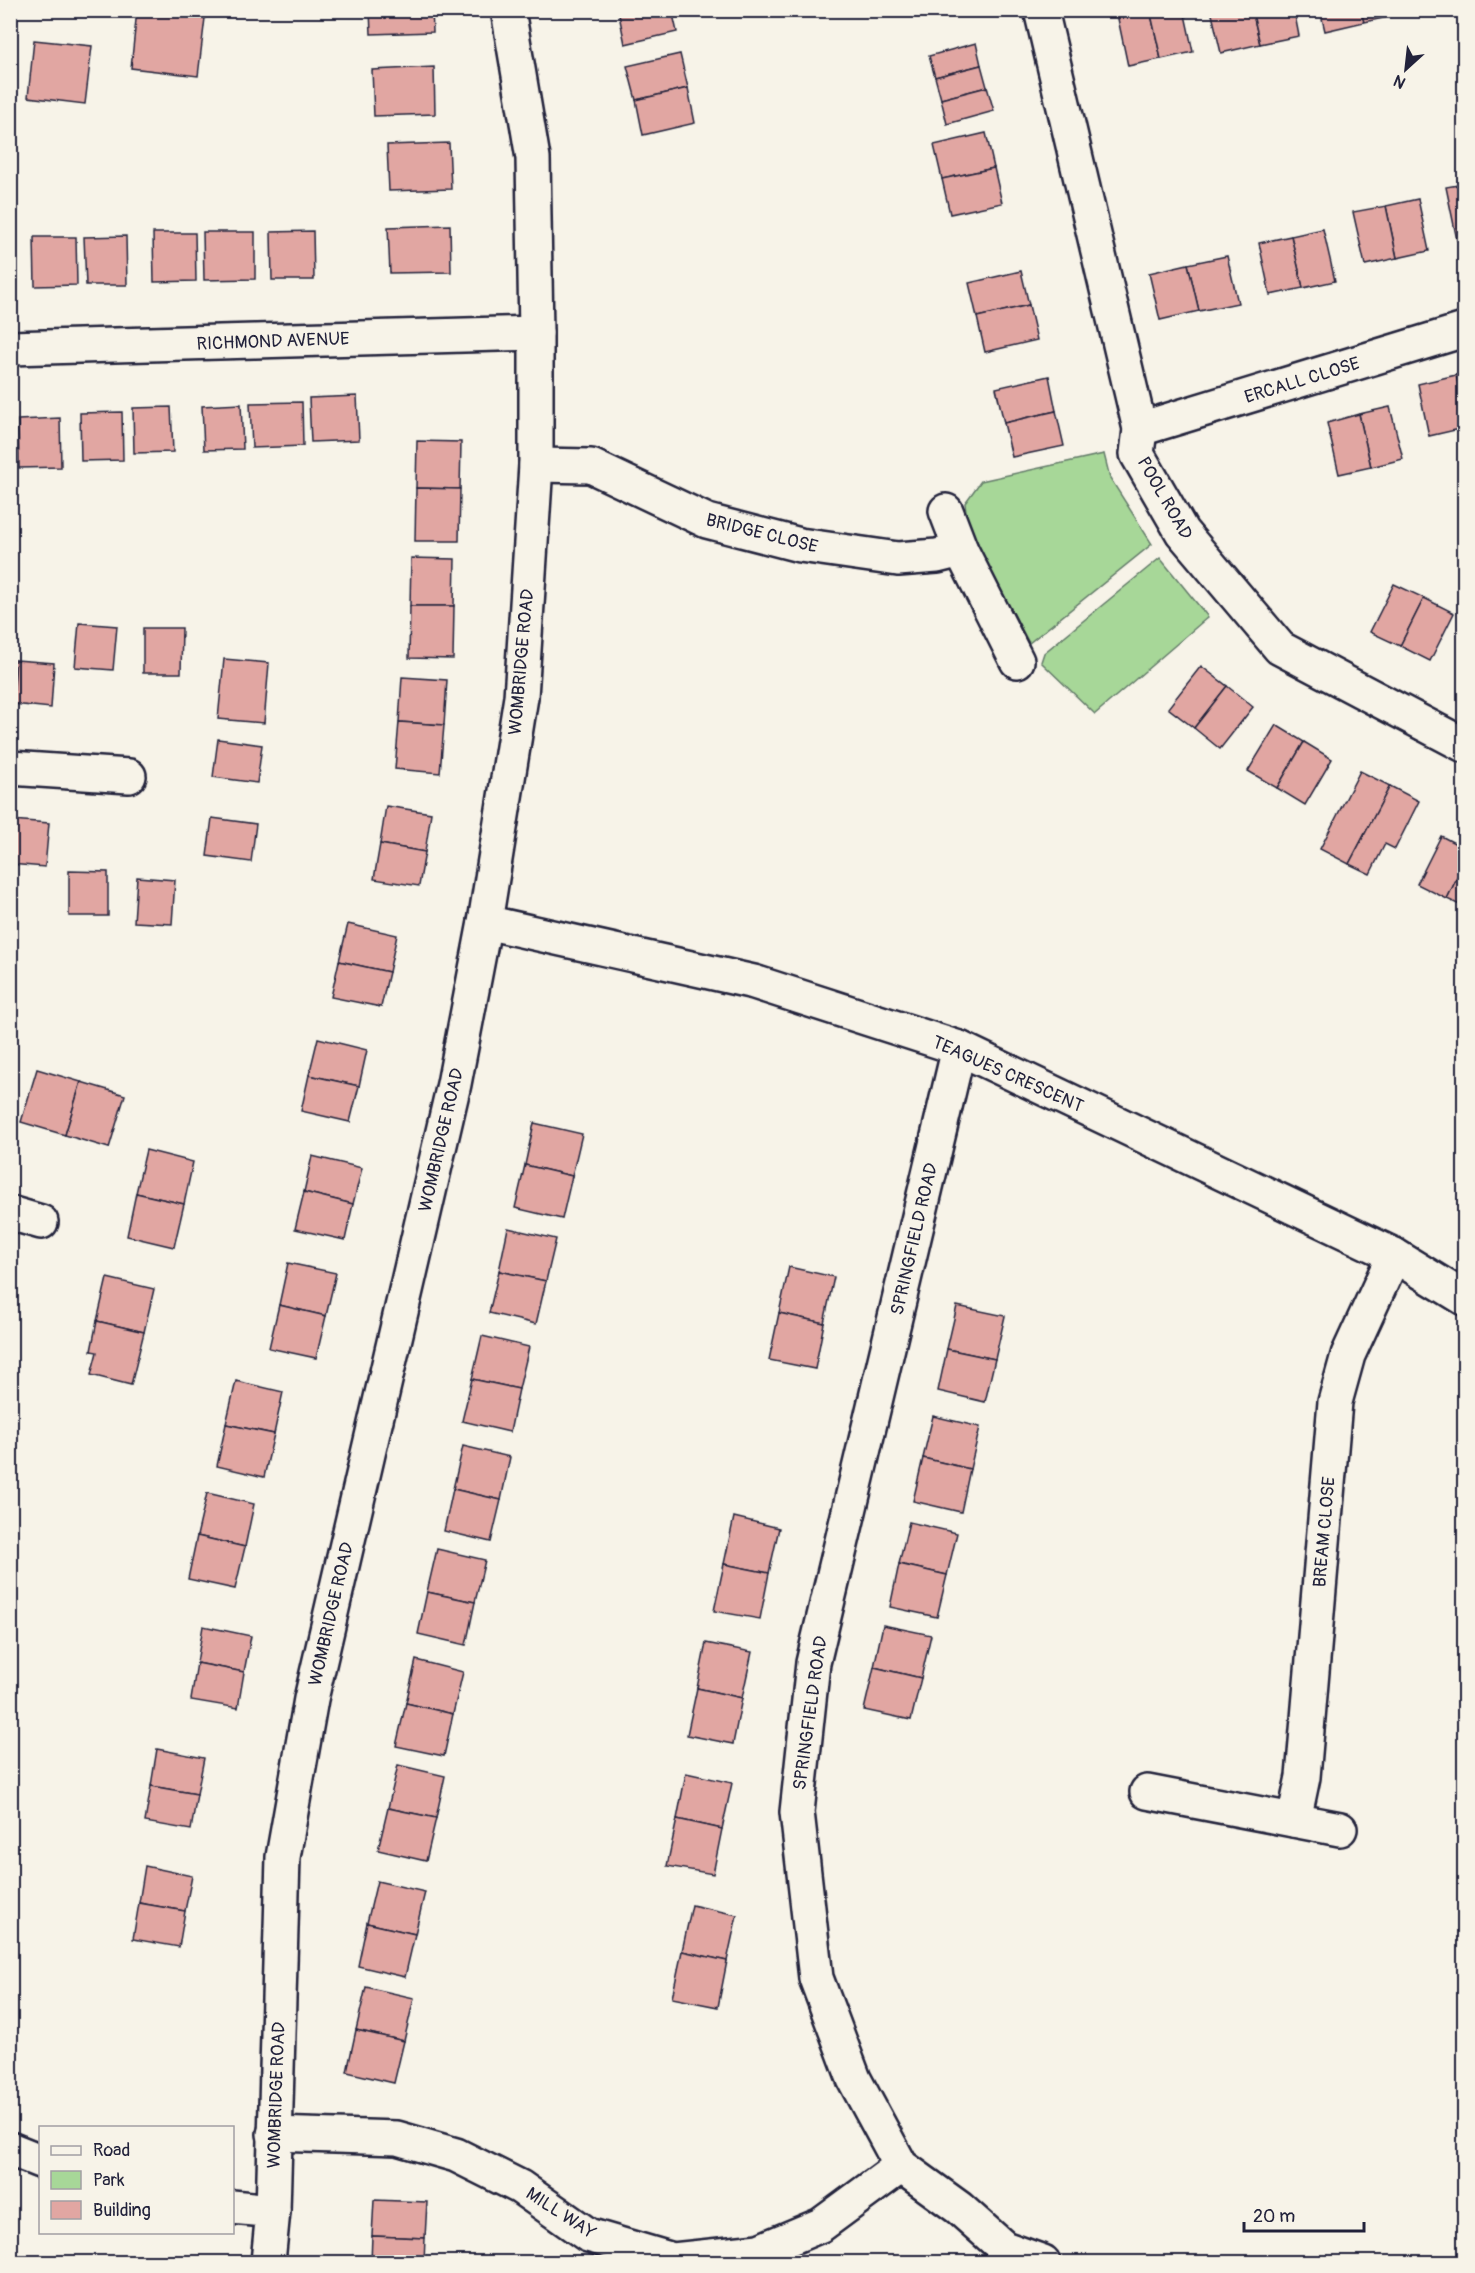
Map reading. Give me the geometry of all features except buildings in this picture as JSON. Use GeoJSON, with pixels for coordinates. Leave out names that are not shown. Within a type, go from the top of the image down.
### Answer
{"type":"FeatureCollection","features":[{"type":"Feature","properties":{"kind":"street","name":"WOMBRIDGE ROAD"},"geometry":{"type":"LineString","coordinates":[[268,2262],[273,2211],[283,1857],[311,1699],[454,1084],[486,922],[521,697],[536,465],[533,158],[508,10]]}},
{"type":"Feature","properties":{"kind":"street","name":"POOL ROAD"},"geometry":{"type":"LineString","coordinates":[[1041,10],[1140,429],[1137,454],[1182,532],[1280,648],[1464,745]]}},
{"type":"Feature","properties":{"kind":"street","name":"ERCALL CLOSE"},"geometry":{"type":"LineString","coordinates":[[1140,429],[1464,330]]}},
{"type":"Feature","properties":{"kind":"street","name":"RICHMOND AVENUE"},"geometry":{"type":"LineString","coordinates":[[10,348],[536,333]]}},
{"type":"Feature","properties":{"kind":"street","name":"BRIDGE CLOSE"},"geometry":{"type":"LineString","coordinates":[[536,465],[591,466],[707,521],[800,545],[898,559],[937,556],[962,550]]}},
{"type":"Feature","properties":{"kind":"street"},"geometry":{"type":"LineString","coordinates":[[946,511],[962,550],[1017,661]]}},
{"type":"Feature","properties":{"kind":"street"},"geometry":{"type":"LineString","coordinates":[[10,768],[129,776]]}},
{"type":"Feature","properties":{"kind":"street","name":"TEAGUES CRESCENT"},"geometry":{"type":"LineString","coordinates":[[486,922],[754,982],[959,1048],[1394,1255],[1464,1298]]}},
{"type":"Feature","properties":{"kind":"street","name":"SPRINGFIELD ROAD"},"geometry":{"type":"LineString","coordinates":[[959,1048],[813,1663],[797,1812],[816,1978],[854,2079],[901,2166],[959,2208],[1004,2248],[1042,2262]]}},
{"type":"Feature","properties":{"kind":"street","name":"BREAM CLOSE"},"geometry":{"type":"LineString","coordinates":[[1294,1820],[1303,1777],[1335,1402],[1348,1355],[1394,1255]]}},
{"type":"Feature","properties":{"kind":"street"},"geometry":{"type":"LineString","coordinates":[[1147,1792],[1340,1829]]}},
{"type":"Feature","properties":{"kind":"street","name":"MILL WAY"},"geometry":{"type":"LineString","coordinates":[[274,2134],[397,2138],[456,2155],[520,2187],[588,2235],[673,2260],[759,2251],[821,2225],[901,2166]]}},
{"type":"Feature","properties":{"kind":"street"},"geometry":{"type":"LineString","coordinates":[[10,2149],[39,2161]]}},
{"type":"Feature","properties":{"kind":"street"},"geometry":{"type":"LineString","coordinates":[[234,2207],[273,2211]]}},
{"type":"Feature","properties":{"kind":"green space"},"geometry":{"type":"Polygon","coordinates":[[[1104,454],[1110,478],[1152,544],[1029,643],[968,527],[965,503],[981,481],[1104,454]]]}},
{"type":"Feature","properties":{"kind":"green space"},"geometry":{"type":"Polygon","coordinates":[[[1160,558],[1208,617],[1095,714],[1041,662],[1044,653],[1160,558]]]}}]}
